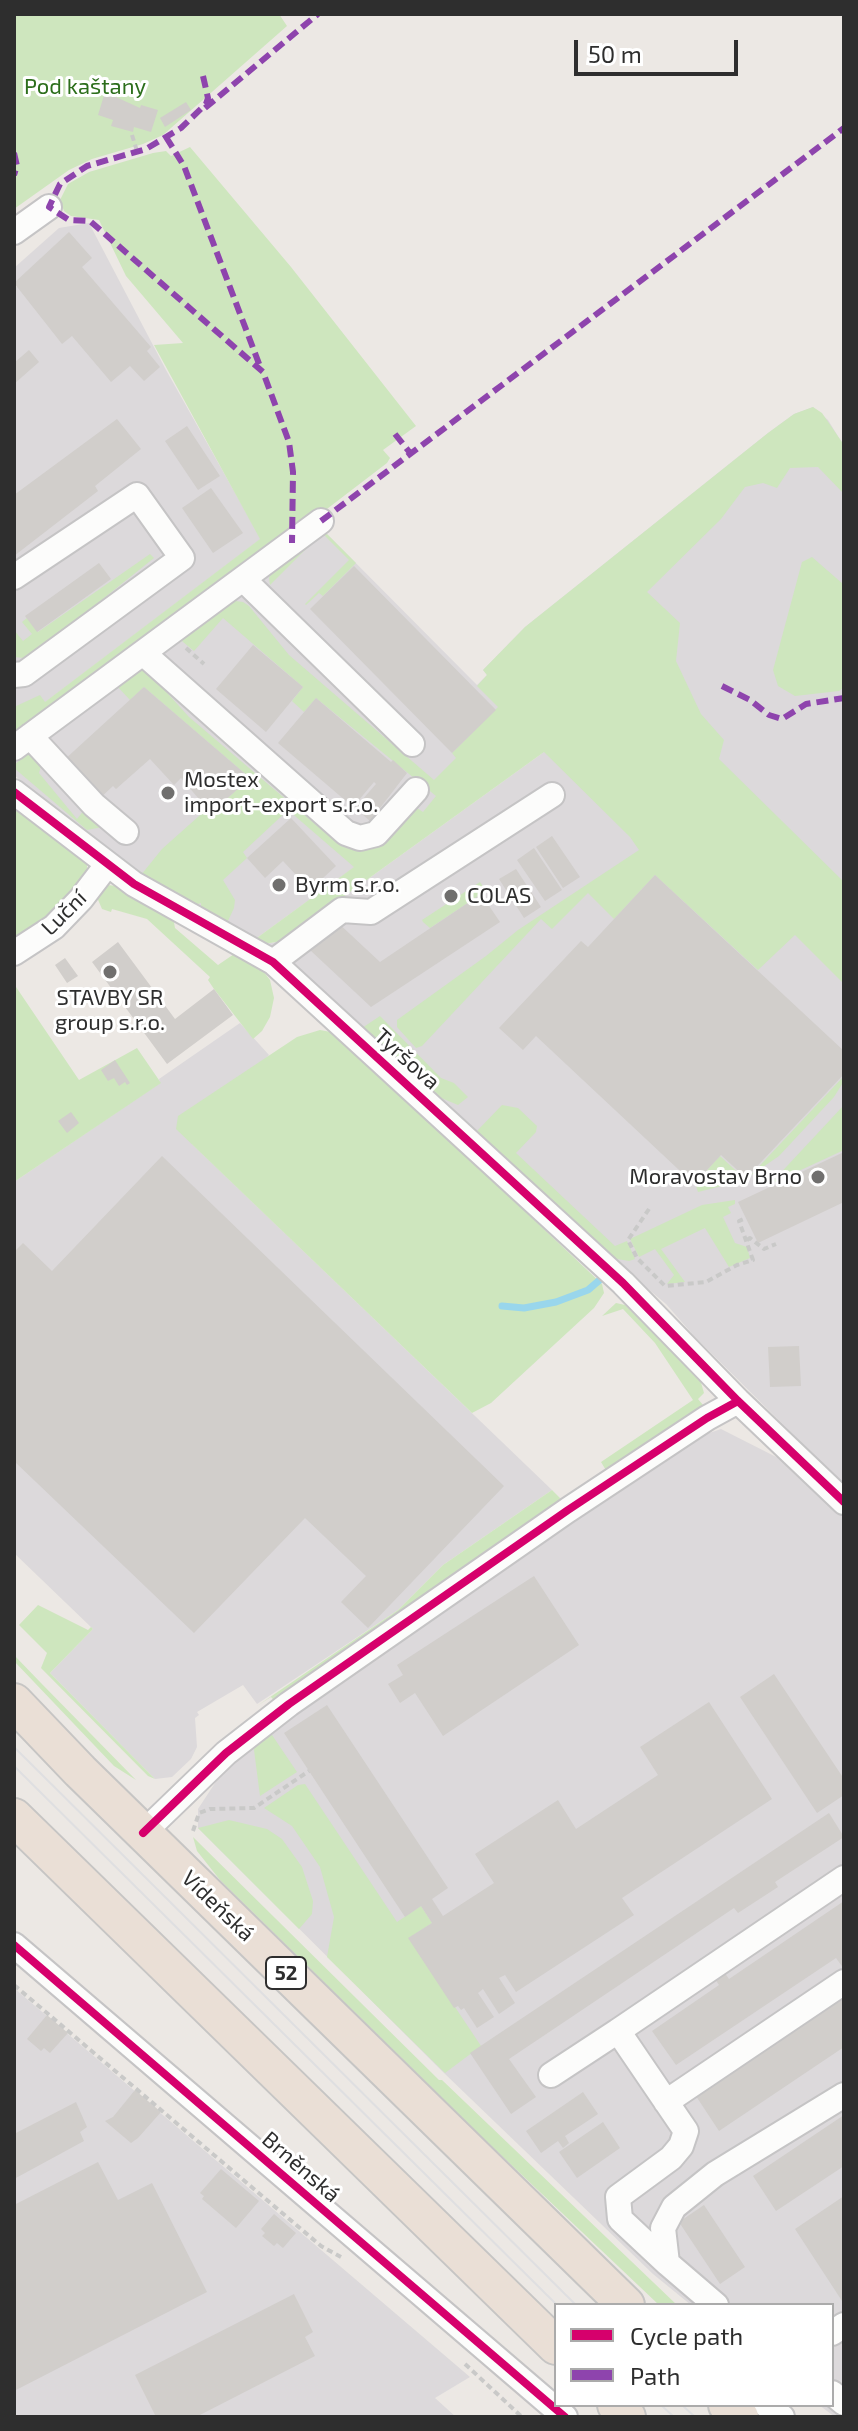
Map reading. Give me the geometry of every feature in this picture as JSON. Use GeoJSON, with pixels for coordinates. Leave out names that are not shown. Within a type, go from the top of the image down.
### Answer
{"type":"FeatureCollection","features":[{"type":"Feature","properties":{"kind":"highway","name":"Vídeňská"},"geometry":{"type":"LineString","coordinates":[[14,1702],[143,1833],[624,2303]]}},
{"type":"Feature","properties":{"kind":"highway"},"geometry":{"type":"LineString","coordinates":[[14,1817],[554,2344]]}},
{"type":"Feature","properties":{"kind":"street"},"geometry":{"type":"LineString","coordinates":[[14,232],[49,207]]}},
{"type":"Feature","properties":{"kind":"street"},"geometry":{"type":"LineString","coordinates":[[14,577],[137,495],[182,558],[24,674],[14,675]]}},
{"type":"Feature","properties":{"kind":"street"},"geometry":{"type":"LineString","coordinates":[[126,832],[22,742],[321,521]]}},
{"type":"Feature","properties":{"kind":"street"},"geometry":{"type":"LineString","coordinates":[[243,579],[412,744]]}},
{"type":"Feature","properties":{"kind":"street"},"geometry":{"type":"LineString","coordinates":[[143,653],[346,833],[360,838],[376,834],[416,790]]}},
{"type":"Feature","properties":{"kind":"street","name":"Tyršova"},"geometry":{"type":"LineString","coordinates":[[14,792],[134,884],[273,962],[623,1283],[738,1401],[844,1502]]}},
{"type":"Feature","properties":{"kind":"street"},"geometry":{"type":"LineString","coordinates":[[273,962],[342,910],[371,912],[552,795]]}},
{"type":"Feature","properties":{"kind":"street","name":"Luční"},"geometry":{"type":"LineString","coordinates":[[14,953],[54,927],[107,865]]}},
{"type":"Feature","properties":{"kind":"street"},"geometry":{"type":"LineString","coordinates":[[143,1833],[226,1753],[289,1704],[568,1510],[738,1401]]}},
{"type":"Feature","properties":{"kind":"street"},"geometry":{"type":"LineString","coordinates":[[551,2075],[844,1878]]}},
{"type":"Feature","properties":{"kind":"street","name":"Brněnská"},"geometry":{"type":"LineString","coordinates":[[14,1945],[565,2417]]}},
{"type":"Feature","properties":{"kind":"street"},"geometry":{"type":"LineString","coordinates":[[666,2102],[844,1982]]}},
{"type":"Feature","properties":{"kind":"street"},"geometry":{"type":"LineString","coordinates":[[618,2031],[686,2131],[681,2146],[671,2158],[618,2197],[620,2219],[714,2303]]}},
{"type":"Feature","properties":{"kind":"street"},"geometry":{"type":"LineString","coordinates":[[667,2263],[663,2228],[674,2207],[715,2174],[844,2095]]}},
{"type":"Feature","properties":{"kind":"street","name":"Vídeňská"},"geometry":{"type":"LineString","coordinates":[[561,2240],[639,2303]]}},
{"type":"Feature","properties":{"kind":"path"},"geometry":{"type":"LineString","coordinates":[[132,135],[137,151]]}},
{"type":"Feature","properties":{"kind":"path"},"geometry":{"type":"LineString","coordinates":[[649,1209],[628,1240],[637,1258],[665,1286],[706,1282],[753,1260],[739,1221],[746,1218]]}},
{"type":"Feature","properties":{"kind":"path"},"geometry":{"type":"LineString","coordinates":[[747,1240],[750,1238],[764,1249],[776,1244]]}},
{"type":"Feature","properties":{"kind":"path"},"geometry":{"type":"LineString","coordinates":[[193,1831],[199,1813],[210,1809],[254,1808],[309,1771]]}},
{"type":"Feature","properties":{"kind":"path"},"geometry":{"type":"LineString","coordinates":[[14,1985],[321,2246],[342,2258]]}},
{"type":"Feature","properties":{"kind":"path"},"geometry":{"type":"LineString","coordinates":[[454,2354],[522,2417]]}},
{"type":"Feature","properties":{"kind":"shaded area"},"geometry":{"type":"Polygon","coordinates":[[[89,223],[166,370],[261,539],[18,723],[14,722],[14,289],[17,286],[14,283],[14,268],[59,228],[89,223]]]}},
{"type":"Feature","properties":{"kind":"shaded area"},"geometry":{"type":"Polygon","coordinates":[[[813,407],[828,420],[844,446],[844,1485],[695,1337],[666,1304],[611,1258],[264,944],[282,941],[544,752],[450,798],[254,940],[141,875],[14,775],[14,756],[322,529],[477,685],[487,675],[483,670],[525,627],[768,433],[794,414],[813,407]]]}},
{"type":"Feature","properties":{"kind":"shaded area"},"geometry":{"type":"Polygon","coordinates":[[[240,1023],[269,1055],[192,1144],[552,1490],[443,1565],[398,1610],[257,1704],[243,1685],[197,1712],[197,1747],[191,1759],[172,1777],[155,1779],[50,1673],[93,1629],[14,1553],[14,1182],[160,1083],[159,1079],[240,1023]]]}},
{"type":"Feature","properties":{"kind":"shaded area"},"geometry":{"type":"Polygon","coordinates":[[[721,1429],[790,1464],[844,1517],[844,2417],[835,2417],[822,2407],[834,2407],[834,2303],[689,2303],[653,2274],[444,2073],[198,1828],[198,1809],[215,1783],[268,1729],[686,1441],[721,1429]]]}},
{"type":"Feature","properties":{"kind":"shaded area"},"geometry":{"type":"Polygon","coordinates":[[[14,1988],[470,2377],[435,2398],[456,2417],[14,2417],[14,1988]]]}},
{"type":"Feature","properties":{"kind":"green space","name":"Pod kaštany"},"geometry":{"type":"Polygon","coordinates":[[[14,14],[279,14],[287,26],[163,135],[69,170],[14,209],[14,14]]]}},
{"type":"Feature","properties":{"kind":"green space"},"geometry":{"type":"Polygon","coordinates":[[[190,147],[291,267],[416,426],[383,450],[390,458],[387,463],[14,739],[14,707],[40,695],[45,702],[260,539],[154,345],[183,343],[126,276],[99,220],[71,216],[64,211],[60,200],[68,184],[89,172],[153,153],[166,151],[171,156],[190,147]]]}},
{"type":"Feature","properties":{"kind":"green space"},"geometry":{"type":"Polygon","coordinates":[[[813,407],[822,413],[844,445],[844,494],[818,467],[790,468],[777,488],[763,483],[745,487],[721,519],[647,592],[680,623],[676,661],[701,714],[724,740],[719,759],[844,882],[844,984],[795,935],[758,970],[655,875],[614,919],[588,893],[552,929],[541,919],[422,1046],[416,1048],[397,1027],[397,1020],[518,930],[639,850],[630,837],[544,752],[282,941],[264,944],[254,940],[354,867],[288,810],[243,852],[247,858],[223,880],[235,900],[227,923],[201,909],[201,903],[195,905],[141,875],[162,849],[208,808],[212,812],[250,778],[144,687],[130,700],[116,685],[140,669],[150,674],[189,717],[341,846],[362,851],[394,835],[417,808],[423,812],[436,796],[316,698],[304,712],[292,701],[303,687],[223,618],[194,651],[177,637],[228,600],[249,606],[289,655],[434,780],[456,758],[452,753],[498,707],[477,686],[487,675],[483,670],[525,627],[768,433],[794,414],[813,407]]]}},
{"type":"Feature","properties":{"kind":"green space"},"geometry":{"type":"Polygon","coordinates":[[[322,529],[356,563],[323,596],[319,593],[306,605],[349,560],[322,533],[270,585],[269,578],[272,570],[322,529]]]}},
{"type":"Feature","properties":{"kind":"green space"},"geometry":{"type":"Polygon","coordinates":[[[150,554],[154,558],[34,654],[24,658],[14,657],[14,630],[23,641],[32,634],[22,622],[27,618],[38,632],[150,554]]]}},
{"type":"Feature","properties":{"kind":"green space"},"geometry":{"type":"Polygon","coordinates":[[[812,557],[844,582],[844,687],[839,691],[795,696],[778,686],[773,670],[802,562],[812,557]]]}},
{"type":"Feature","properties":{"kind":"green space"},"geometry":{"type":"Polygon","coordinates":[[[31,751],[43,758],[39,773],[77,819],[84,810],[108,826],[87,830],[14,768],[31,751]]]}},
{"type":"Feature","properties":{"kind":"green space"},"geometry":{"type":"Polygon","coordinates":[[[14,804],[87,862],[87,870],[74,891],[47,919],[14,943],[14,804]]]}},
{"type":"Feature","properties":{"kind":"green space"},"geometry":{"type":"Polygon","coordinates":[[[480,882],[486,891],[430,928],[423,922],[422,920],[480,882]]]}},
{"type":"Feature","properties":{"kind":"green space"},"geometry":{"type":"Polygon","coordinates":[[[108,885],[116,886],[173,917],[175,928],[218,965],[237,952],[261,968],[270,980],[274,998],[270,1017],[262,1031],[253,1039],[214,989],[208,980],[210,977],[147,919],[102,909],[96,895],[108,885]]]}},
{"type":"Feature","properties":{"kind":"green space"},"geometry":{"type":"Polygon","coordinates":[[[14,984],[79,1080],[137,1048],[161,1083],[14,1182],[14,984]]]}},
{"type":"Feature","properties":{"kind":"green space"},"geometry":{"type":"Polygon","coordinates":[[[380,1016],[441,1078],[454,1083],[468,1097],[458,1105],[434,1095],[362,1028],[380,1016]]]}},
{"type":"Feature","properties":{"kind":"green space"},"geometry":{"type":"Polygon","coordinates":[[[320,1030],[336,1033],[602,1284],[604,1293],[594,1308],[491,1403],[472,1413],[176,1129],[178,1116],[297,1037],[320,1030]]]}},
{"type":"Feature","properties":{"kind":"green space"},"geometry":{"type":"Polygon","coordinates":[[[844,1076],[834,1097],[779,1156],[750,1176],[844,1076]]]}},
{"type":"Feature","properties":{"kind":"green space"},"geometry":{"type":"Polygon","coordinates":[[[502,1105],[518,1108],[537,1126],[536,1132],[516,1153],[615,1246],[627,1241],[635,1259],[611,1258],[476,1132],[502,1105]]]}},
{"type":"Feature","properties":{"kind":"green space"},"geometry":{"type":"Polygon","coordinates":[[[844,1105],[844,1150],[775,1182],[774,1180],[844,1105]]]}},
{"type":"Feature","properties":{"kind":"green space"},"geometry":{"type":"Polygon","coordinates":[[[720,1156],[746,1180],[698,1192],[695,1183],[720,1156]]]}},
{"type":"Feature","properties":{"kind":"green space"},"geometry":{"type":"Polygon","coordinates":[[[735,1200],[735,1204],[728,1207],[731,1213],[723,1217],[735,1243],[747,1247],[750,1258],[729,1267],[705,1228],[661,1249],[685,1282],[667,1284],[674,1275],[655,1249],[639,1257],[630,1239],[702,1205],[735,1200]]]}},
{"type":"Feature","properties":{"kind":"green space"},"geometry":{"type":"Polygon","coordinates":[[[616,1303],[625,1305],[700,1379],[704,1393],[698,1399],[703,1405],[699,1410],[277,1704],[271,1697],[257,1706],[398,1610],[443,1565],[552,1490],[564,1502],[607,1472],[601,1462],[693,1400],[655,1343],[623,1309],[602,1316],[616,1303]]]}},
{"type":"Feature","properties":{"kind":"green space"},"geometry":{"type":"Polygon","coordinates":[[[38,1605],[88,1630],[93,1629],[50,1673],[155,1779],[148,1776],[41,1668],[47,1653],[19,1625],[38,1605]]]}},
{"type":"Feature","properties":{"kind":"green space"},"geometry":{"type":"Polygon","coordinates":[[[14,1655],[136,1780],[114,1766],[14,1661],[14,1655]]]}},
{"type":"Feature","properties":{"kind":"green space"},"geometry":{"type":"Polygon","coordinates":[[[268,1729],[297,1772],[260,1796],[254,1750],[255,1744],[268,1729]]]}},
{"type":"Feature","properties":{"kind":"green space"},"geometry":{"type":"Polygon","coordinates":[[[305,1784],[397,1922],[421,1906],[432,1923],[409,1938],[481,2046],[445,2073],[327,1957],[334,1917],[320,1867],[292,1826],[264,1808],[298,1785],[305,1784]]]}},
{"type":"Feature","properties":{"kind":"green space"},"geometry":{"type":"Polygon","coordinates":[[[229,1820],[267,1829],[282,1839],[302,1867],[313,1901],[312,1914],[299,1929],[198,1828],[229,1820]]]}},
{"type":"Feature","properties":{"kind":"green space"},"geometry":{"type":"Polygon","coordinates":[[[193,1837],[439,2080],[675,2303],[657,2303],[484,2139],[220,1880],[197,1851],[193,1837]]]}},
{"type":"Feature","properties":{"kind":"building"},"geometry":{"type":"Polygon","coordinates":[[[105,92],[140,108],[141,105],[158,110],[151,132],[134,127],[133,132],[111,126],[113,120],[98,115],[105,92]]]}},
{"type":"Feature","properties":{"kind":"building"},"geometry":{"type":"Polygon","coordinates":[[[186,102],[191,110],[165,127],[160,118],[186,102]]]}},
{"type":"Feature","properties":{"kind":"building"},"geometry":{"type":"Polygon","coordinates":[[[69,232],[92,258],[82,267],[151,347],[147,351],[160,367],[144,381],[130,366],[111,382],[72,336],[62,344],[14,283],[69,232]]]}},
{"type":"Feature","properties":{"kind":"building"},"geometry":{"type":"Polygon","coordinates":[[[29,350],[39,362],[14,384],[14,363],[29,350]]]}},
{"type":"Feature","properties":{"kind":"building"},"geometry":{"type":"Polygon","coordinates":[[[117,419],[141,449],[95,486],[98,491],[14,556],[14,495],[117,419]]]}},
{"type":"Feature","properties":{"kind":"building"},"geometry":{"type":"Polygon","coordinates":[[[187,426],[220,476],[198,490],[165,441],[187,426]]]}},
{"type":"Feature","properties":{"kind":"building"},"geometry":{"type":"Polygon","coordinates":[[[211,488],[243,533],[213,553],[182,508],[211,488]]]}},
{"type":"Feature","properties":{"kind":"building"},"geometry":{"type":"Polygon","coordinates":[[[99,563],[111,579],[37,632],[25,616],[99,563]]]}},
{"type":"Feature","properties":{"kind":"building"},"geometry":{"type":"Polygon","coordinates":[[[354,566],[496,710],[452,753],[310,609],[354,566]]]}},
{"type":"Feature","properties":{"kind":"building"},"geometry":{"type":"Polygon","coordinates":[[[253,645],[303,687],[266,732],[216,689],[253,645]]]}},
{"type":"Feature","properties":{"kind":"building"},"geometry":{"type":"Polygon","coordinates":[[[144,687],[250,778],[211,813],[181,778],[174,785],[150,759],[116,789],[113,786],[98,800],[63,761],[144,687]]]}},
{"type":"Feature","properties":{"kind":"building"},"geometry":{"type":"Polygon","coordinates":[[[316,698],[407,773],[370,821],[355,808],[376,784],[374,782],[353,807],[278,743],[316,698]]]}},
{"type":"Feature","properties":{"kind":"building"},"geometry":{"type":"Polygon","coordinates":[[[291,818],[336,866],[310,890],[283,861],[265,878],[247,858],[291,818]]]}},
{"type":"Feature","properties":{"kind":"building"},"geometry":{"type":"Polygon","coordinates":[[[552,836],[580,877],[563,888],[536,847],[552,836]]]}},
{"type":"Feature","properties":{"kind":"building"},"geometry":{"type":"Polygon","coordinates":[[[534,848],[562,890],[545,901],[517,860],[534,848]]]}},
{"type":"Feature","properties":{"kind":"building"},"geometry":{"type":"Polygon","coordinates":[[[516,869],[541,907],[524,918],[499,879],[516,869]]]}},
{"type":"Feature","properties":{"kind":"building"},"geometry":{"type":"Polygon","coordinates":[[[655,875],[844,1051],[844,1074],[746,1178],[721,1155],[694,1184],[536,1036],[523,1050],[499,1028],[581,941],[588,947],[655,875]]]}},
{"type":"Feature","properties":{"kind":"building"},"geometry":{"type":"Polygon","coordinates":[[[481,894],[500,922],[371,1007],[310,950],[336,921],[380,962],[481,894]]]}},
{"type":"Feature","properties":{"kind":"building"},"geometry":{"type":"Polygon","coordinates":[[[118,942],[175,1019],[214,989],[233,1015],[167,1064],[92,962],[118,942]]]}},
{"type":"Feature","properties":{"kind":"building"},"geometry":{"type":"Polygon","coordinates":[[[65,958],[78,976],[67,983],[55,965],[65,958]]]}},
{"type":"Feature","properties":{"kind":"building"},"geometry":{"type":"Polygon","coordinates":[[[115,1060],[130,1083],[127,1085],[125,1082],[119,1086],[114,1078],[108,1081],[101,1070],[115,1060]]]}},
{"type":"Feature","properties":{"kind":"building"},"geometry":{"type":"Polygon","coordinates":[[[71,1112],[79,1123],[67,1133],[58,1121],[71,1112]]]}},
{"type":"Feature","properties":{"kind":"building","name":"Moravostav Brno"},"geometry":{"type":"Polygon","coordinates":[[[844,1152],[844,1202],[758,1243],[738,1202],[844,1152]]]}},
{"type":"Feature","properties":{"kind":"building"},"geometry":{"type":"Polygon","coordinates":[[[162,1156],[504,1486],[368,1628],[341,1602],[366,1576],[305,1518],[194,1633],[14,1461],[14,1252],[23,1243],[52,1271],[162,1156]]]}},
{"type":"Feature","properties":{"kind":"building"},"geometry":{"type":"Polygon","coordinates":[[[799,1346],[801,1386],[770,1387],[768,1347],[799,1346]]]}},
{"type":"Feature","properties":{"kind":"building"},"geometry":{"type":"Polygon","coordinates":[[[534,1576],[579,1645],[443,1736],[415,1693],[400,1703],[388,1684],[403,1675],[397,1665],[534,1576]]]}},
{"type":"Feature","properties":{"kind":"building"},"geometry":{"type":"Polygon","coordinates":[[[774,1674],[844,1779],[844,1795],[817,1813],[740,1697],[774,1674]]]}},
{"type":"Feature","properties":{"kind":"building"},"geometry":{"type":"Polygon","coordinates":[[[709,1702],[772,1799],[622,1898],[634,1915],[516,1992],[505,1975],[499,1978],[515,2003],[499,2014],[483,1989],[478,1993],[494,2017],[477,2028],[464,2008],[454,2008],[408,1938],[432,1923],[421,1906],[405,1917],[284,1733],[327,1705],[448,1888],[432,1899],[443,1916],[494,1883],[475,1854],[558,1800],[576,1829],[658,1775],[640,1747],[709,1702]]]}},
{"type":"Feature","properties":{"kind":"building"},"geometry":{"type":"Polygon","coordinates":[[[829,1813],[844,1837],[775,1882],[778,1887],[738,1913],[734,1908],[509,2059],[536,2097],[511,2114],[470,2053],[829,1813]]]}},
{"type":"Feature","properties":{"kind":"building"},"geometry":{"type":"Polygon","coordinates":[[[844,1901],[844,1969],[836,1958],[676,2065],[652,2031],[719,1985],[713,1976],[722,1969],[729,1979],[844,1901]]]}},
{"type":"Feature","properties":{"kind":"building"},"geometry":{"type":"Polygon","coordinates":[[[844,1992],[844,2047],[719,2131],[694,2093],[844,1992]]]}},
{"type":"Feature","properties":{"kind":"building"},"geometry":{"type":"Polygon","coordinates":[[[47,2015],[68,2033],[50,2053],[44,2048],[41,2051],[27,2039],[47,2015]]]}},
{"type":"Feature","properties":{"kind":"building"},"geometry":{"type":"Polygon","coordinates":[[[135,2090],[161,2112],[131,2143],[105,2121],[113,2117],[135,2090]]]}},
{"type":"Feature","properties":{"kind":"building"},"geometry":{"type":"Polygon","coordinates":[[[583,2092],[598,2114],[565,2136],[569,2143],[563,2148],[558,2141],[541,2153],[526,2131],[583,2092]]]}},
{"type":"Feature","properties":{"kind":"building"},"geometry":{"type":"Polygon","coordinates":[[[76,2102],[87,2127],[80,2132],[84,2141],[14,2179],[14,2134],[76,2102]]]}},
{"type":"Feature","properties":{"kind":"building"},"geometry":{"type":"Polygon","coordinates":[[[844,2115],[844,2166],[776,2211],[753,2176],[844,2115]]]}},
{"type":"Feature","properties":{"kind":"building"},"geometry":{"type":"Polygon","coordinates":[[[603,2122],[620,2148],[577,2178],[559,2152],[603,2122]]]}},
{"type":"Feature","properties":{"kind":"building"},"geometry":{"type":"Polygon","coordinates":[[[98,2162],[118,2200],[152,2183],[207,2292],[14,2391],[14,2205],[98,2162]]]}},
{"type":"Feature","properties":{"kind":"building"},"geometry":{"type":"Polygon","coordinates":[[[221,2169],[259,2201],[236,2228],[202,2199],[204,2196],[200,2193],[221,2169]]]}},
{"type":"Feature","properties":{"kind":"building"},"geometry":{"type":"Polygon","coordinates":[[[844,2196],[844,2304],[795,2229],[844,2196]]]}},
{"type":"Feature","properties":{"kind":"building"},"geometry":{"type":"Polygon","coordinates":[[[704,2205],[745,2267],[720,2284],[679,2222],[704,2205]]]}},
{"type":"Feature","properties":{"kind":"building"},"geometry":{"type":"Polygon","coordinates":[[[274,2214],[296,2233],[283,2248],[277,2243],[274,2246],[262,2236],[265,2233],[261,2229],[274,2214]]]}},
{"type":"Feature","properties":{"kind":"building"},"geometry":{"type":"Polygon","coordinates":[[[294,2294],[313,2332],[305,2337],[315,2356],[196,2417],[156,2417],[135,2375],[294,2294]]]}},
{"type":"Feature","properties":{"kind":"waterway"},"geometry":{"type":"LineString","coordinates":[[502,1306],[524,1308],[556,1302],[588,1290],[602,1278]]}},
{"type":"Feature","properties":{"kind":"tram line"},"geometry":{"type":"LineString","coordinates":[[14,1747],[574,2303]]}},
{"type":"Feature","properties":{"kind":"tram line"},"geometry":{"type":"LineString","coordinates":[[14,1766],[555,2303]]}},
{"type":"Feature","properties":{"kind":"tram line"},"geometry":{"type":"LineString","coordinates":[[663,2407],[674,2417]]}},
{"type":"Feature","properties":{"kind":"tram line"},"geometry":{"type":"LineString","coordinates":[[684,2407],[695,2417]]}},
{"type":"Feature","properties":{"kind":"marked path"},"geometry":{"type":"LineString","coordinates":[[205,108],[318,14]]}},
{"type":"Feature","properties":{"kind":"marked path"},"geometry":{"type":"LineString","coordinates":[[203,76],[208,98],[206,104],[181,128],[146,149],[87,166],[60,184],[49,207],[69,220],[90,221],[263,372],[289,442],[293,472],[292,543]]}},
{"type":"Feature","properties":{"kind":"marked path"},"geometry":{"type":"LineString","coordinates":[[321,521],[844,128]]}},
{"type":"Feature","properties":{"kind":"marked path"},"geometry":{"type":"LineString","coordinates":[[166,137],[184,166],[261,369]]}},
{"type":"Feature","properties":{"kind":"marked path"},"geometry":{"type":"LineString","coordinates":[[14,153],[17,166],[14,175]]}},
{"type":"Feature","properties":{"kind":"marked path"},"geometry":{"type":"LineString","coordinates":[[395,434],[411,454]]}},
{"type":"Feature","properties":{"kind":"marked path"},"geometry":{"type":"LineString","coordinates":[[722,686],[750,700],[769,715],[782,719],[806,704],[844,698]]}},
{"type":"Feature","properties":{"kind":"cycle path"},"geometry":{"type":"LineString","coordinates":[[14,792],[134,884],[273,962],[623,1283],[738,1401],[844,1502]]}},
{"type":"Feature","properties":{"kind":"cycle path"},"geometry":{"type":"LineString","coordinates":[[143,1833],[226,1753],[289,1704],[568,1510],[707,1418],[738,1401]]}},
{"type":"Feature","properties":{"kind":"cycle path"},"geometry":{"type":"LineString","coordinates":[[14,1945],[565,2417]]}},
{"type":"Feature","properties":{"kind":"place","name":"Mostex import-export s.r.o."},"geometry":{"type":"Point","coordinates":[168,793]}},
{"type":"Feature","properties":{"kind":"place","name":"Byrm s.r.o."},"geometry":{"type":"Point","coordinates":[279,885]}},
{"type":"Feature","properties":{"kind":"place","name":"COLAS"},"geometry":{"type":"Point","coordinates":[451,896]}},
{"type":"Feature","properties":{"kind":"place","name":"STAVBY SR group s.r.o."},"geometry":{"type":"Point","coordinates":[110,972]}},
{"type":"Feature","properties":{"kind":"place","name":"Moravostav Brno"},"geometry":{"type":"Point","coordinates":[818,1177]}}]}
